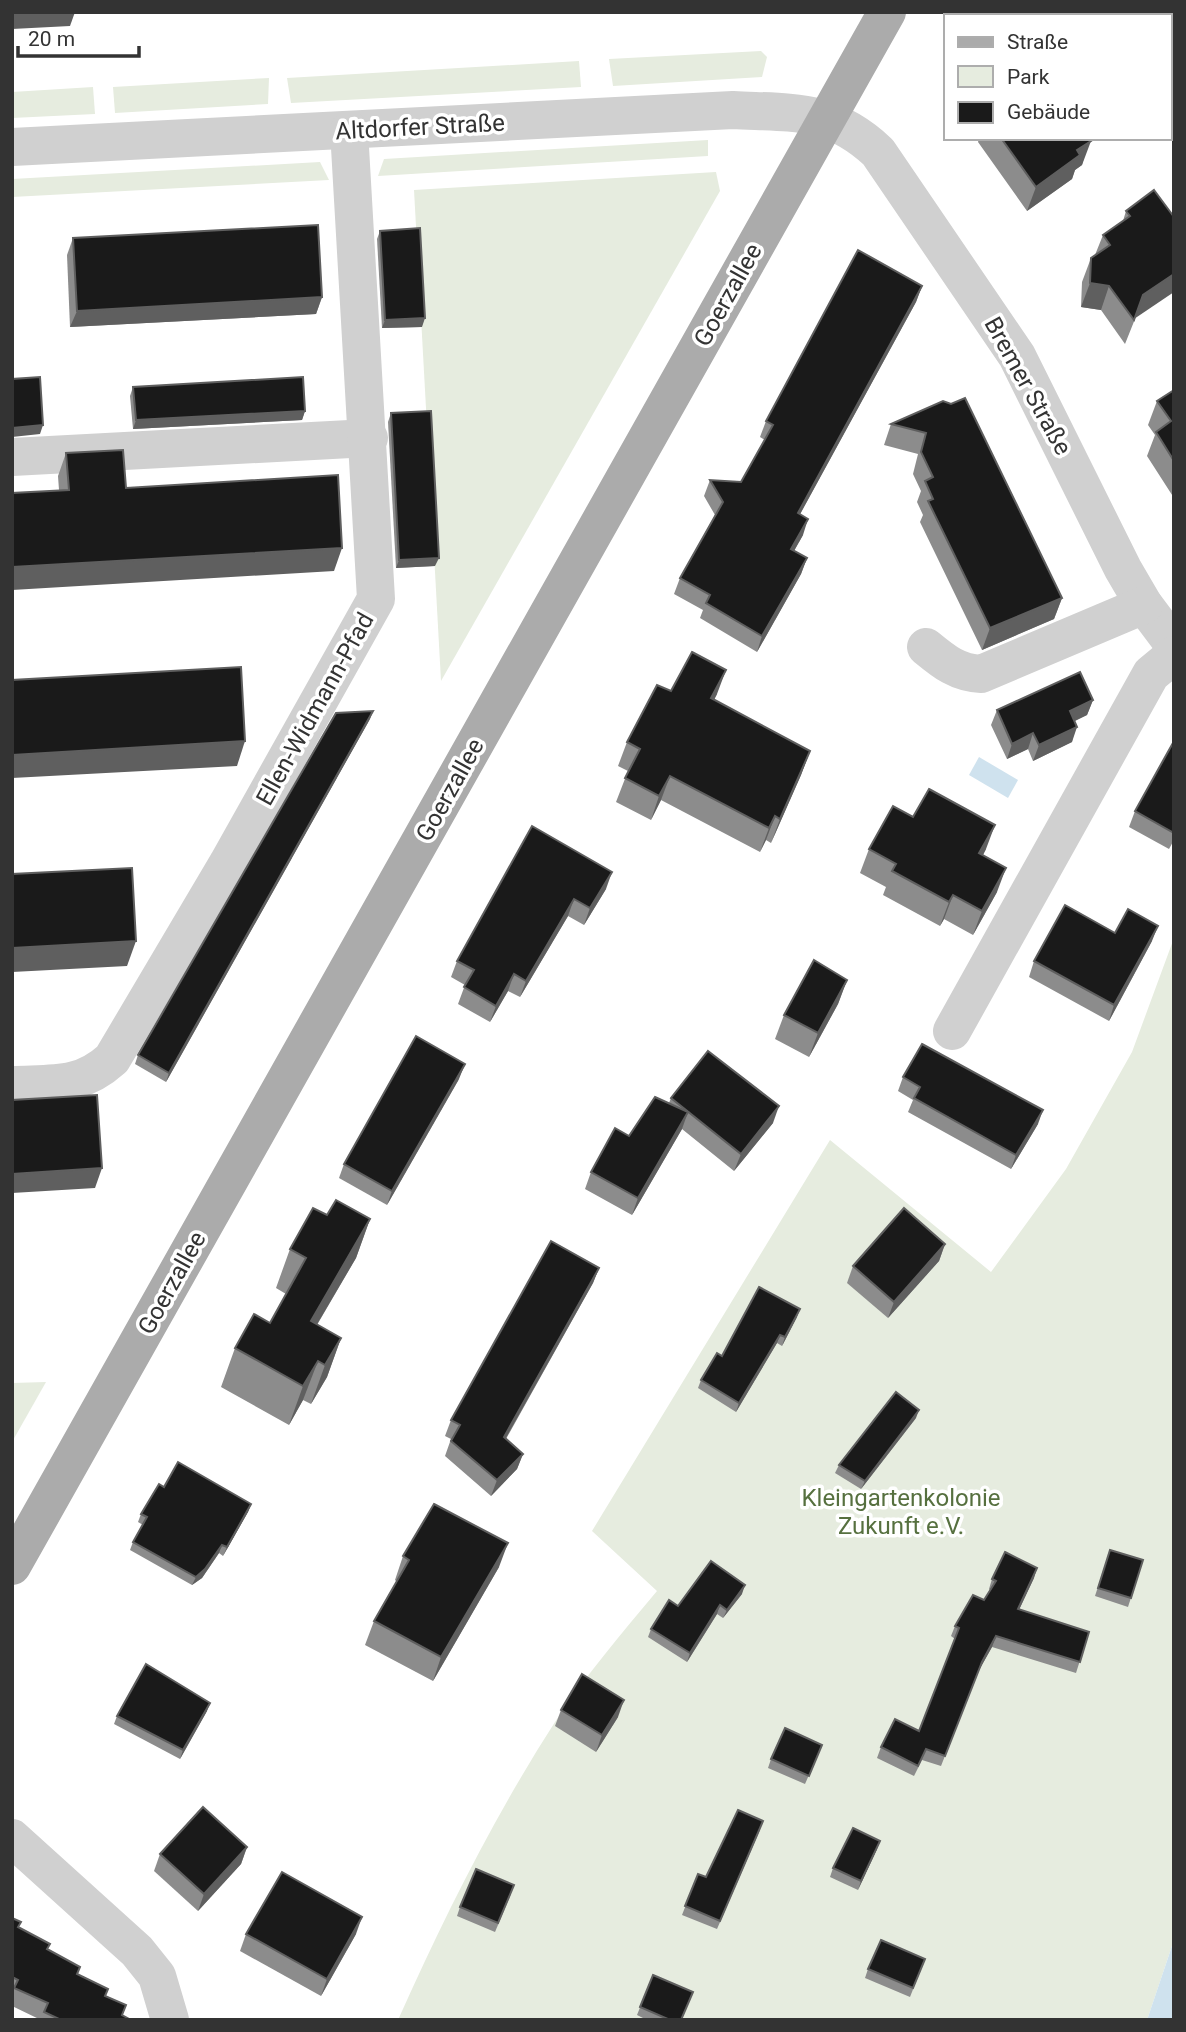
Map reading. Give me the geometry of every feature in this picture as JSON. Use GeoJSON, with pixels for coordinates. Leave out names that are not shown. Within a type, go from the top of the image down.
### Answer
{"type":"FeatureCollection","features":[{"type":"Feature","properties":{"kind":"main road","name":"Goerzallee"},"geometry":{"type":"LineString","coordinates":[[12,1566],[887,12]]}},
{"type":"Feature","properties":{"kind":"street","name":"Altdorfer Straße"},"geometry":{"type":"LineString","coordinates":[[12,147],[733,110],[828,118]]}},
{"type":"Feature","properties":{"kind":"street","name":"Bremer Straße"},"geometry":{"type":"LineString","coordinates":[[828,118],[849,128],[878,152],[1017,356],[1144,605],[1174,645]]}},
{"type":"Feature","properties":{"kind":"street","name":"Ellen-Widmann-Pfad"},"geometry":{"type":"LineString","coordinates":[[12,1086],[76,1081],[95,1074],[111,1059],[228,863],[376,599],[369,438],[349,130]]}},
{"type":"Feature","properties":{"kind":"street"},"geometry":{"type":"LineString","coordinates":[[12,457],[369,438]]}},
{"type":"Feature","properties":{"kind":"street"},"geometry":{"type":"LineString","coordinates":[[926,647],[948,665],[967,673],[981,674],[1144,605]]}},
{"type":"Feature","properties":{"kind":"street"},"geometry":{"type":"LineString","coordinates":[[952,1031],[1151,674],[1174,655]]}},
{"type":"Feature","properties":{"kind":"street"},"geometry":{"type":"LineString","coordinates":[[12,1838],[137,1951],[157,1976],[170,2020]]}},
{"type":"Feature","properties":{"kind":"green space"},"geometry":{"type":"Polygon","coordinates":[[[761,51],[767,57],[762,77],[613,86],[609,59],[761,51]]]}},
{"type":"Feature","properties":{"kind":"green space"},"geometry":{"type":"Polygon","coordinates":[[[579,61],[581,87],[291,103],[287,78],[579,61]]]}},
{"type":"Feature","properties":{"kind":"green space"},"geometry":{"type":"Polygon","coordinates":[[[269,78],[268,104],[115,113],[113,87],[269,78]]]}},
{"type":"Feature","properties":{"kind":"green space"},"geometry":{"type":"Polygon","coordinates":[[[93,87],[95,114],[12,118],[12,92],[93,87]]]}},
{"type":"Feature","properties":{"kind":"green space"},"geometry":{"type":"Polygon","coordinates":[[[708,140],[708,156],[378,176],[384,159],[708,140]]]}},
{"type":"Feature","properties":{"kind":"green space"},"geometry":{"type":"Polygon","coordinates":[[[320,162],[329,180],[12,197],[12,179],[320,162]]]}},
{"type":"Feature","properties":{"kind":"green space"},"geometry":{"type":"Polygon","coordinates":[[[716,172],[720,191],[441,681],[414,190],[716,172]]]}},
{"type":"Feature","properties":{"kind":"green space","name":"Kleingartenkolonie Zukunft e.V."},"geometry":{"type":"Polygon","coordinates":[[[1174,938],[1174,1940],[1147,2020],[398,2020],[433,1943],[511,1794],[579,1688],[657,1591],[592,1531],[830,1140],[991,1272],[1066,1169],[1132,1052],[1174,938]]]}},
{"type":"Feature","properties":{"kind":"green space"},"geometry":{"type":"Polygon","coordinates":[[[46,1382],[12,1442],[12,1383],[46,1382]]]}},
{"type":"Feature","properties":{"kind":"water"},"geometry":{"type":"Polygon","coordinates":[[[979,757],[1018,780],[1008,798],[969,775],[979,757]]]}},
{"type":"Feature","properties":{"kind":"water"},"geometry":{"type":"Polygon","coordinates":[[[1174,1940],[1174,2020],[1147,2020],[1174,1940]]]}},
{"type":"Feature","properties":{"kind":"building"},"geometry":{"type":"Polygon","coordinates":[[[1030,12],[1033,14],[1006,14],[1030,12]]]}},
{"type":"Feature","properties":{"kind":"building"},"geometry":{"type":"Polygon","coordinates":[[[1002,140],[1090,140],[1077,150],[1080,155],[1036,187],[1002,140]]]}},
{"type":"Feature","properties":{"kind":"building"},"geometry":{"type":"Polygon","coordinates":[[[1154,190],[1174,217],[1174,274],[1143,295],[1134,320],[1109,286],[1090,283],[1091,258],[1110,245],[1103,235],[1130,216],[1126,211],[1154,190]]]}},
{"type":"Feature","properties":{"kind":"building"},"geometry":{"type":"Polygon","coordinates":[[[318,225],[322,297],[77,311],[73,238],[318,225]]]}},
{"type":"Feature","properties":{"kind":"building"},"geometry":{"type":"Polygon","coordinates":[[[420,228],[425,318],[385,320],[380,231],[420,228]]]}},
{"type":"Feature","properties":{"kind":"building"},"geometry":{"type":"Polygon","coordinates":[[[858,250],[922,286],[798,513],[808,519],[791,549],[807,558],[762,636],[706,603],[710,595],[680,578],[723,502],[710,480],[741,482],[773,425],[766,421],[858,250]]]}},
{"type":"Feature","properties":{"kind":"building"},"geometry":{"type":"Polygon","coordinates":[[[40,377],[43,425],[12,428],[12,379],[40,377]]]}},
{"type":"Feature","properties":{"kind":"building"},"geometry":{"type":"Polygon","coordinates":[[[303,377],[305,411],[136,420],[133,387],[303,377]]]}},
{"type":"Feature","properties":{"kind":"building"},"geometry":{"type":"Polygon","coordinates":[[[1174,390],[1174,461],[1156,432],[1171,421],[1157,401],[1174,390]]]}},
{"type":"Feature","properties":{"kind":"building"},"geometry":{"type":"Polygon","coordinates":[[[965,398],[1062,598],[990,628],[928,501],[933,499],[925,481],[933,477],[921,452],[926,433],[891,424],[943,401],[951,404],[965,398]]]}},
{"type":"Feature","properties":{"kind":"building"},"geometry":{"type":"Polygon","coordinates":[[[431,411],[439,558],[399,560],[391,413],[431,411]]]}},
{"type":"Feature","properties":{"kind":"building"},"geometry":{"type":"Polygon","coordinates":[[[123,450],[126,488],[338,475],[342,548],[12,567],[12,493],[69,490],[66,453],[123,450]]]}},
{"type":"Feature","properties":{"kind":"building"},"geometry":{"type":"Polygon","coordinates":[[[692,652],[726,670],[711,698],[810,751],[780,819],[775,816],[769,828],[670,776],[659,796],[625,778],[640,749],[627,742],[657,685],[671,691],[692,652]]]}},
{"type":"Feature","properties":{"kind":"building"},"geometry":{"type":"Polygon","coordinates":[[[241,667],[245,741],[12,755],[12,680],[241,667]]]}},
{"type":"Feature","properties":{"kind":"building"},"geometry":{"type":"Polygon","coordinates":[[[1080,672],[1093,700],[1070,711],[1077,727],[1039,745],[1033,733],[1012,744],[997,710],[1080,672]]]}},
{"type":"Feature","properties":{"kind":"building"},"geometry":{"type":"Polygon","coordinates":[[[373,711],[169,1073],[138,1055],[336,713],[373,711]]]}},
{"type":"Feature","properties":{"kind":"building"},"geometry":{"type":"Polygon","coordinates":[[[1174,741],[1174,833],[1135,811],[1174,741]]]}},
{"type":"Feature","properties":{"kind":"building"},"geometry":{"type":"Polygon","coordinates":[[[929,789],[995,825],[979,853],[1006,868],[982,911],[953,895],[949,902],[892,871],[896,864],[869,849],[893,806],[913,817],[929,789]]]}},
{"type":"Feature","properties":{"kind":"building"},"geometry":{"type":"Polygon","coordinates":[[[532,826],[612,872],[590,908],[574,899],[526,981],[514,974],[496,1006],[464,987],[474,970],[457,961],[532,826]]]}},
{"type":"Feature","properties":{"kind":"building"},"geometry":{"type":"Polygon","coordinates":[[[132,868],[136,941],[12,948],[12,874],[132,868]]]}},
{"type":"Feature","properties":{"kind":"building"},"geometry":{"type":"Polygon","coordinates":[[[1065,905],[1115,933],[1128,909],[1158,926],[1114,1005],[1034,961],[1065,905]]]}},
{"type":"Feature","properties":{"kind":"building"},"geometry":{"type":"Polygon","coordinates":[[[814,960],[847,980],[818,1033],[784,1015],[814,960]]]}},
{"type":"Feature","properties":{"kind":"building"},"geometry":{"type":"Polygon","coordinates":[[[416,1036],[465,1064],[392,1191],[344,1164],[416,1036]]]}},
{"type":"Feature","properties":{"kind":"building"},"geometry":{"type":"Polygon","coordinates":[[[922,1044],[1043,1110],[1016,1155],[914,1098],[920,1087],[903,1077],[922,1044]]]}},
{"type":"Feature","properties":{"kind":"building"},"geometry":{"type":"Polygon","coordinates":[[[708,1051],[779,1106],[741,1154],[671,1098],[708,1051]]]}},
{"type":"Feature","properties":{"kind":"building"},"geometry":{"type":"Polygon","coordinates":[[[97,1095],[102,1168],[12,1174],[12,1100],[97,1095]]]}},
{"type":"Feature","properties":{"kind":"building"},"geometry":{"type":"Polygon","coordinates":[[[655,1097],[688,1112],[638,1198],[591,1172],[615,1128],[629,1136],[655,1097]]]}},
{"type":"Feature","properties":{"kind":"building"},"geometry":{"type":"Polygon","coordinates":[[[336,1200],[370,1219],[311,1321],[341,1338],[325,1365],[318,1361],[303,1386],[235,1348],[254,1314],[270,1323],[306,1258],[290,1249],[313,1208],[327,1215],[336,1200]]]}},
{"type":"Feature","properties":{"kind":"building"},"geometry":{"type":"Polygon","coordinates":[[[904,1208],[945,1244],[894,1302],[853,1266],[904,1208]]]}},
{"type":"Feature","properties":{"kind":"building"},"geometry":{"type":"Polygon","coordinates":[[[551,1241],[599,1268],[504,1437],[523,1454],[497,1480],[451,1441],[460,1425],[451,1420],[551,1241]]]}},
{"type":"Feature","properties":{"kind":"building"},"geometry":{"type":"Polygon","coordinates":[[[759,1287],[800,1309],[785,1337],[780,1335],[739,1403],[701,1380],[717,1353],[722,1356],[759,1287]]]}},
{"type":"Feature","properties":{"kind":"building"},"geometry":{"type":"Polygon","coordinates":[[[896,1392],[919,1410],[865,1481],[839,1465],[896,1392]]]}},
{"type":"Feature","properties":{"kind":"building"},"geometry":{"type":"Polygon","coordinates":[[[178,1462],[251,1504],[227,1547],[222,1545],[196,1577],[133,1542],[147,1517],[141,1514],[159,1484],[164,1487],[178,1462]]]}},
{"type":"Feature","properties":{"kind":"building"},"geometry":{"type":"Polygon","coordinates":[[[434,1504],[508,1543],[441,1657],[374,1621],[409,1560],[403,1556],[434,1504]]]}},
{"type":"Feature","properties":{"kind":"building"},"geometry":{"type":"Polygon","coordinates":[[[1110,1550],[1143,1560],[1131,1598],[1098,1588],[1110,1550]]]}},
{"type":"Feature","properties":{"kind":"building"},"geometry":{"type":"Polygon","coordinates":[[[1005,1552],[1037,1568],[1018,1609],[1089,1632],[1080,1662],[996,1636],[982,1662],[945,1756],[926,1749],[918,1766],[881,1747],[895,1719],[919,1731],[959,1628],[955,1626],[973,1595],[984,1600],[996,1581],[992,1579],[1005,1552]]]}},
{"type":"Feature","properties":{"kind":"building"},"geometry":{"type":"Polygon","coordinates":[[[711,1561],[745,1585],[727,1610],[720,1605],[690,1653],[651,1629],[669,1600],[678,1606],[711,1561]]]}},
{"type":"Feature","properties":{"kind":"building"},"geometry":{"type":"Polygon","coordinates":[[[146,1664],[210,1703],[183,1750],[117,1716],[146,1664]]]}},
{"type":"Feature","properties":{"kind":"building"},"geometry":{"type":"Polygon","coordinates":[[[582,1674],[624,1700],[602,1735],[561,1710],[582,1674]]]}},
{"type":"Feature","properties":{"kind":"building"},"geometry":{"type":"Polygon","coordinates":[[[785,1728],[822,1745],[809,1776],[771,1759],[785,1728]]]}},
{"type":"Feature","properties":{"kind":"building"},"geometry":{"type":"Polygon","coordinates":[[[203,1807],[247,1847],[204,1894],[160,1854],[203,1807]]]}},
{"type":"Feature","properties":{"kind":"building"},"geometry":{"type":"Polygon","coordinates":[[[738,1810],[763,1821],[720,1921],[685,1906],[698,1874],[706,1877],[738,1810]]]}},
{"type":"Feature","properties":{"kind":"building"},"geometry":{"type":"Polygon","coordinates":[[[853,1828],[880,1841],[861,1881],[833,1868],[853,1828]]]}},
{"type":"Feature","properties":{"kind":"building"},"geometry":{"type":"Polygon","coordinates":[[[476,1869],[514,1885],[498,1923],[460,1907],[476,1869]]]}},
{"type":"Feature","properties":{"kind":"building"},"geometry":{"type":"Polygon","coordinates":[[[282,1872],[362,1917],[327,1979],[246,1934],[282,1872]]]}},
{"type":"Feature","properties":{"kind":"building"},"geometry":{"type":"Polygon","coordinates":[[[12,1918],[21,1922],[18,1927],[50,1944],[47,1949],[80,1967],[77,1974],[108,1989],[105,1996],[126,2005],[122,2015],[131,2020],[61,2020],[44,2012],[48,2003],[14,1988],[18,1980],[12,1977],[12,1918]]]}},
{"type":"Feature","properties":{"kind":"building"},"geometry":{"type":"Polygon","coordinates":[[[881,1940],[925,1959],[913,1988],[868,1969],[881,1940]]]}},
{"type":"Feature","properties":{"kind":"building"},"geometry":{"type":"Polygon","coordinates":[[[653,1975],[693,1992],[681,2020],[670,2020],[640,2007],[653,1975]]]}}]}
